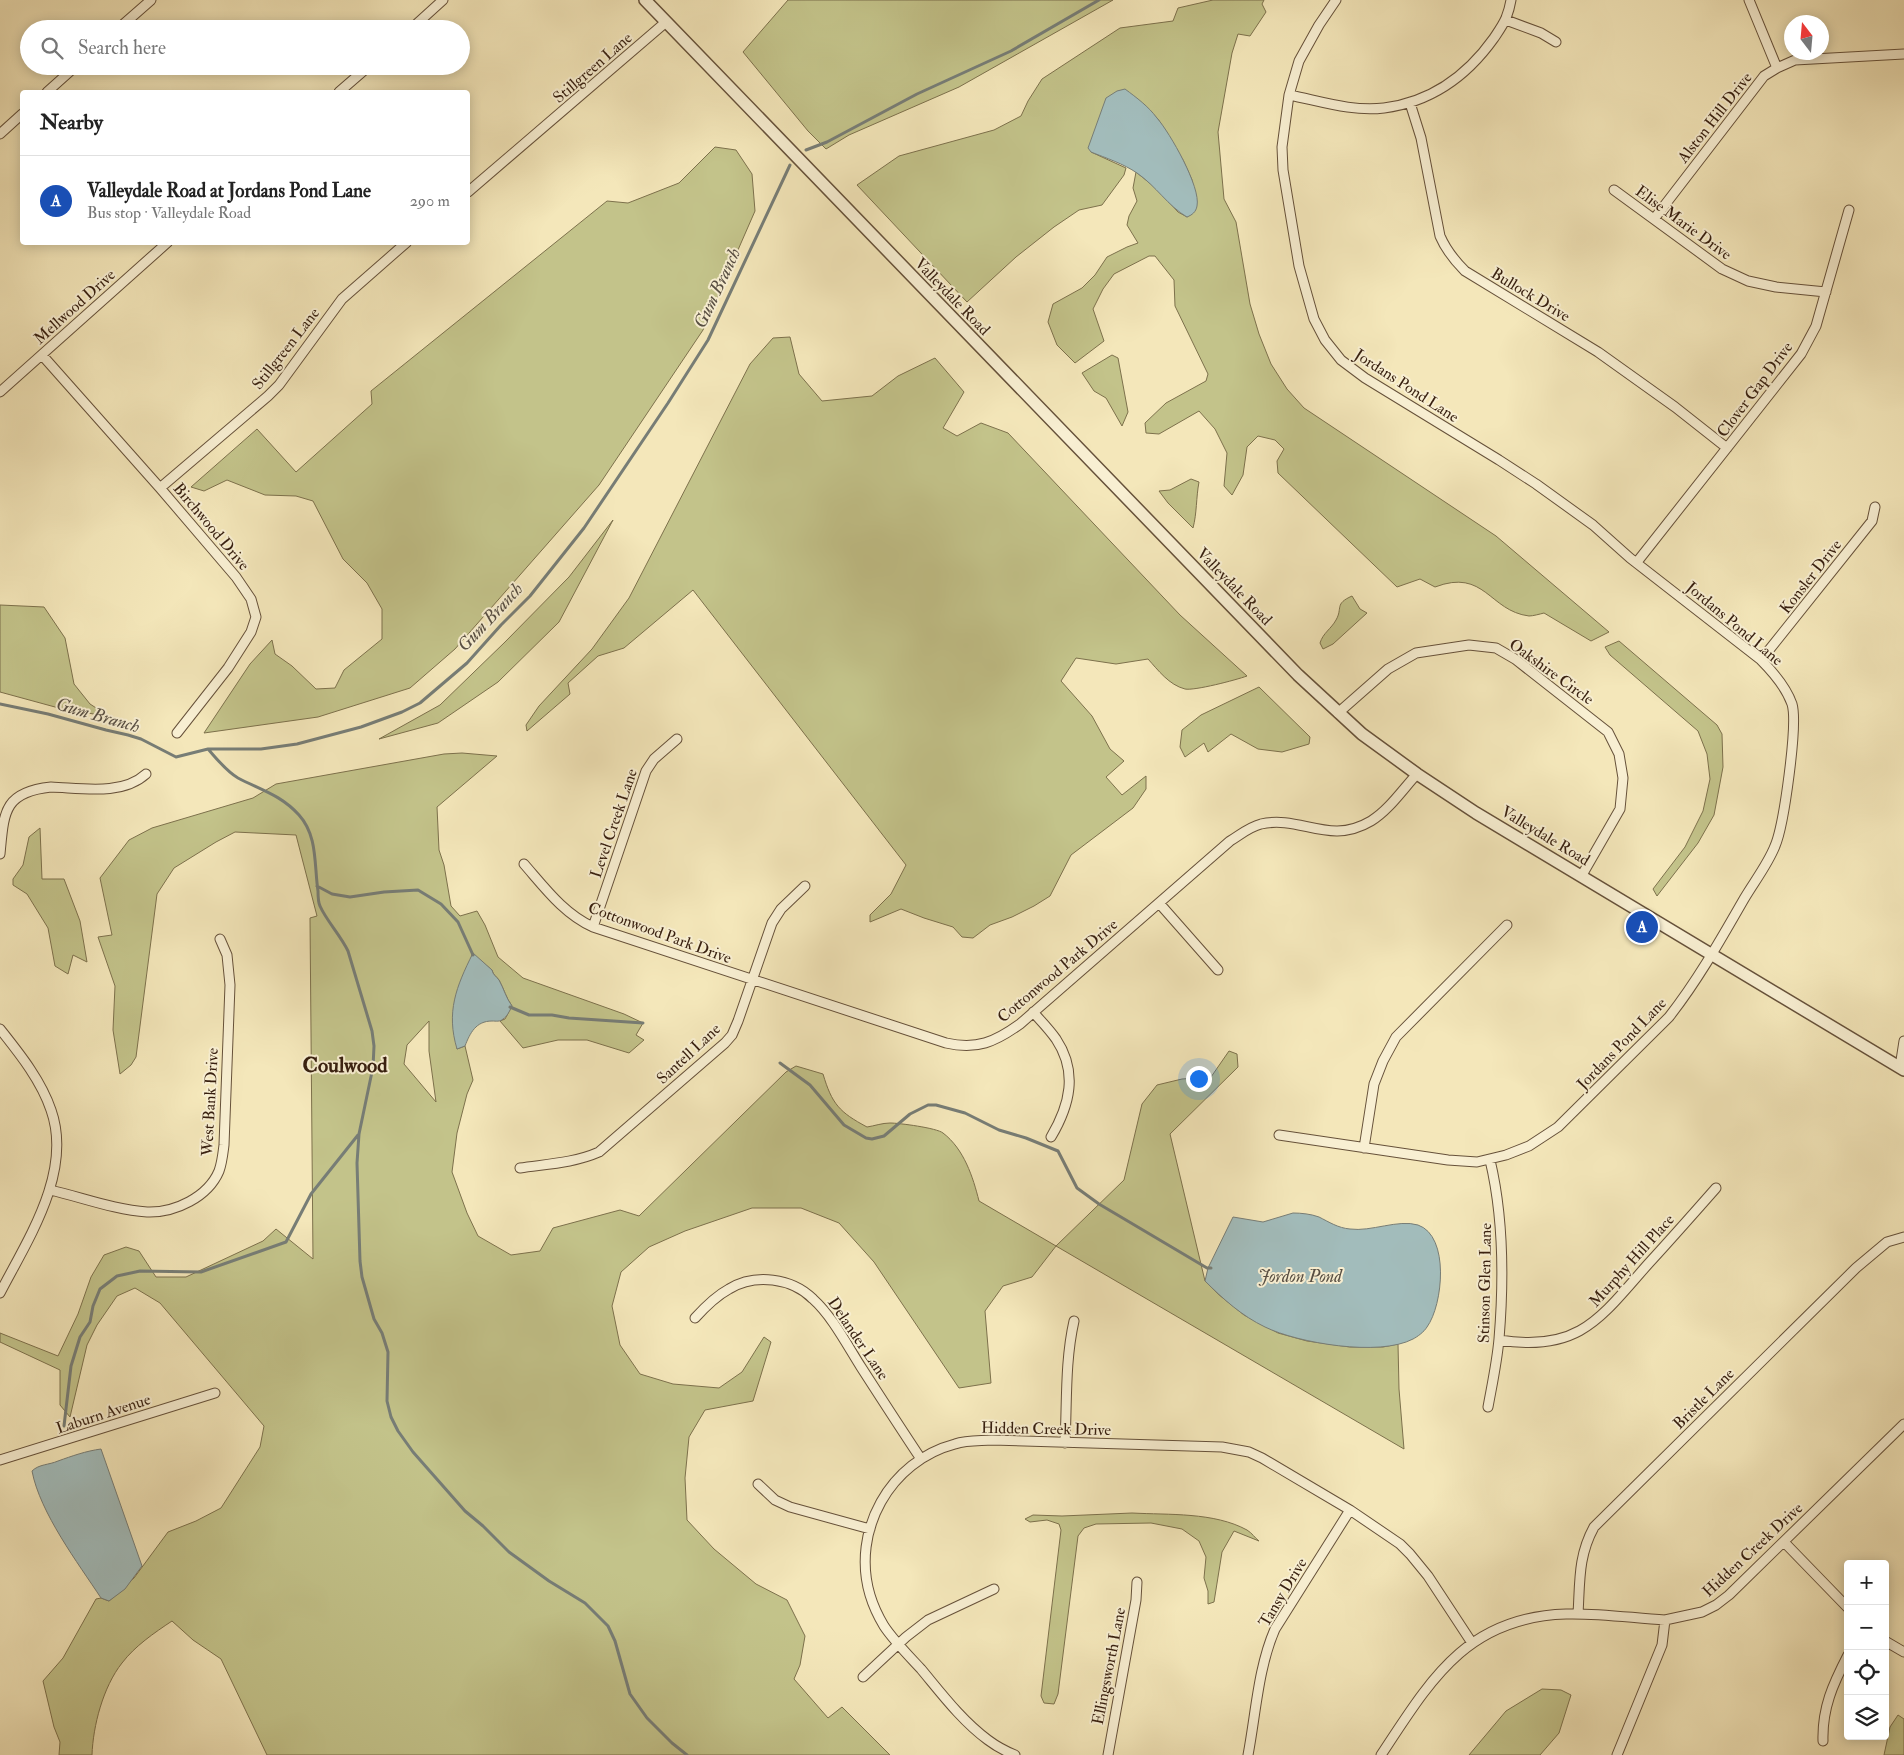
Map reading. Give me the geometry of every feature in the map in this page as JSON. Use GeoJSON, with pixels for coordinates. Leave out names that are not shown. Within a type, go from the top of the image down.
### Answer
{"type":"FeatureCollection","features":[{"type":"Feature","properties":{"kind":"street"},"geometry":{"type":"LineString","coordinates":[[128,20],[151,0]]}},
{"type":"Feature","properties":{"kind":"street"},"geometry":{"type":"LineString","coordinates":[[421,20],[443,0]]}},
{"type":"Feature","properties":{"kind":"street","name":"Valleydale Road"},"geometry":{"type":"LineString","coordinates":[[644,0],[1298,675],[1362,734],[1417,774],[1476,813],[1902,1068]]}},
{"type":"Feature","properties":{"kind":"street","name":"Jordans Pond Lane"},"geometry":{"type":"LineString","coordinates":[[1279,1136],[1466,1162],[1490,1160],[1529,1146],[1558,1127],[1669,1017],[1681,1002],[1775,847],[1782,824],[1794,728],[1792,705],[1776,675],[1762,660],[1593,525],[1536,484],[1365,378],[1341,360],[1325,340],[1314,319],[1299,266],[1283,170],[1283,130],[1289,95],[1299,61],[1319,25],[1336,0]]}},
{"type":"Feature","properties":{"kind":"street"},"geometry":{"type":"LineString","coordinates":[[1289,95],[1348,108],[1383,108],[1410,103],[1437,91],[1480,58],[1506,20],[1511,0]]}},
{"type":"Feature","properties":{"kind":"street"},"geometry":{"type":"LineString","coordinates":[[1749,0],[1777,68]]}},
{"type":"Feature","properties":{"kind":"street"},"geometry":{"type":"LineString","coordinates":[[1506,20],[1541,33],[1556,42]]}},
{"type":"Feature","properties":{"kind":"street","name":"Stillgreen Lane"},"geometry":{"type":"LineString","coordinates":[[470,190],[666,22]]}},
{"type":"Feature","properties":{"kind":"street","name":"Alston Hill Drive"},"geometry":{"type":"LineString","coordinates":[[1654,219],[1764,76],[1795,60],[1904,54]]}},
{"type":"Feature","properties":{"kind":"street"},"geometry":{"type":"LineString","coordinates":[[49,90],[66,75]]}},
{"type":"Feature","properties":{"kind":"street"},"geometry":{"type":"LineString","coordinates":[[341,90],[359,75]]}},
{"type":"Feature","properties":{"kind":"street","name":"Bullock Drive"},"geometry":{"type":"LineString","coordinates":[[1410,103],[1421,138],[1440,236],[1446,250],[1455,261],[1465,271],[1598,352],[1728,448]]}},
{"type":"Feature","properties":{"kind":"street"},"geometry":{"type":"LineString","coordinates":[[0,134],[20,116]]}},
{"type":"Feature","properties":{"kind":"street","name":"Elise Marie Drive"},"geometry":{"type":"LineString","coordinates":[[1614,190],[1722,269],[1748,281],[1776,287],[1826,292]]}},
{"type":"Feature","properties":{"kind":"street","name":"Clover Gap Drive"},"geometry":{"type":"LineString","coordinates":[[1637,562],[1801,354],[1816,326],[1849,210]]}},
{"type":"Feature","properties":{"kind":"street","name":"Mellwood Drive"},"geometry":{"type":"LineString","coordinates":[[0,392],[165,245]]}},
{"type":"Feature","properties":{"kind":"street","name":"Stillgreen Lane"},"geometry":{"type":"LineString","coordinates":[[160,488],[268,396],[279,385],[342,299],[405,245]]}},
{"type":"Feature","properties":{"kind":"street","name":"Birchwood Drive"},"geometry":{"type":"LineString","coordinates":[[42,355],[160,488],[247,590],[252,599],[256,617],[251,632],[238,653],[177,733]]}},
{"type":"Feature","properties":{"kind":"street","name":"Konsler Drive"},"geometry":{"type":"LineString","coordinates":[[1762,660],[1872,522],[1875,507]]}},
{"type":"Feature","properties":{"kind":"street","name":"Oakshire Circle"},"geometry":{"type":"LineString","coordinates":[[1338,713],[1388,669],[1416,653],[1468,645],[1496,648],[1515,659],[1608,732],[1619,754],[1623,778],[1620,809],[1582,875]]}},
{"type":"Feature","properties":{"kind":"street","name":"Level Creek Lane"},"geometry":{"type":"LineString","coordinates":[[593,927],[646,771],[654,759],[678,739]]}},
{"type":"Feature","properties":{"kind":"street"},"geometry":{"type":"LineString","coordinates":[[0,854],[6,810],[11,802],[18,797],[42,788],[51,787],[115,787],[138,781],[146,774]]}},
{"type":"Feature","properties":{"kind":"street","name":"Cottonwood Park Drive"},"geometry":{"type":"LineString","coordinates":[[524,864],[572,915],[593,927],[946,1043],[975,1046],[1002,1036],[1033,1012],[1230,841],[1249,828],[1273,823],[1298,825],[1322,831],[1348,830],[1372,820],[1388,806],[1417,774]]}},
{"type":"Feature","properties":{"kind":"street","name":"Santell Lane"},"geometry":{"type":"LineString","coordinates":[[520,1168],[586,1158],[599,1152],[611,1144],[732,1035],[772,923],[781,909],[805,886]]}},
{"type":"Feature","properties":{"kind":"street"},"geometry":{"type":"LineString","coordinates":[[1159,903],[1218,970]]}},
{"type":"Feature","properties":{"kind":"street"},"geometry":{"type":"LineString","coordinates":[[1364,1148],[1374,1084],[1383,1060],[1396,1037],[1507,925]]}},
{"type":"Feature","properties":{"kind":"street","name":"West Bank Drive"},"geometry":{"type":"LineString","coordinates":[[50,1190],[133,1210],[149,1212],[177,1207],[191,1201],[205,1191],[213,1182],[219,1171],[224,1145],[230,985],[228,961],[220,939]]}},
{"type":"Feature","properties":{"kind":"street"},"geometry":{"type":"LineString","coordinates":[[1033,1012],[1056,1038],[1064,1052],[1068,1068],[1069,1088],[1064,1113],[1051,1137]]}},
{"type":"Feature","properties":{"kind":"street"},"geometry":{"type":"LineString","coordinates":[[0,1029],[38,1084],[51,1109],[55,1122],[57,1154],[50,1190],[38,1219],[0,1293]]}},
{"type":"Feature","properties":{"kind":"street"},"geometry":{"type":"LineString","coordinates":[[1902,1068],[1904,1041]]}},
{"type":"Feature","properties":{"kind":"street","name":"Stinson Glen Lane"},"geometry":{"type":"LineString","coordinates":[[1488,1407],[1499,1340],[1502,1254],[1500,1214],[1490,1160]]}},
{"type":"Feature","properties":{"kind":"street","name":"Murphy Hill Place"},"geometry":{"type":"LineString","coordinates":[[1499,1340],[1523,1343],[1554,1340],[1570,1335],[1599,1319],[1622,1296],[1716,1188]]}},
{"type":"Feature","properties":{"kind":"street","name":"Bristle Lane"},"geometry":{"type":"LineString","coordinates":[[1578,1614],[1582,1554],[1594,1527],[1856,1268],[1887,1242],[1904,1237]]}},
{"type":"Feature","properties":{"kind":"street","name":"Delander Lane"},"geometry":{"type":"LineString","coordinates":[[695,1318],[729,1288],[743,1282],[760,1279],[776,1280],[803,1290],[814,1299],[837,1329],[921,1459]]}},
{"type":"Feature","properties":{"kind":"street"},"geometry":{"type":"LineString","coordinates":[[1065,1443],[1069,1341],[1074,1321]]}},
{"type":"Feature","properties":{"kind":"street","name":"Laburn Avenue"},"geometry":{"type":"LineString","coordinates":[[0,1460],[215,1393]]}},
{"type":"Feature","properties":{"kind":"street","name":"Hidden Creek Drive"},"geometry":{"type":"LineString","coordinates":[[1381,1755],[1424,1690],[1444,1666],[1472,1643],[1494,1630],[1543,1616],[1578,1614],[1665,1620],[1696,1614],[1716,1605],[1784,1542],[1904,1424]]}},
{"type":"Feature","properties":{"kind":"street","name":"Hidden Creek Drive"},"geometry":{"type":"LineString","coordinates":[[1014,1755],[987,1740],[974,1728],[899,1644],[885,1627],[870,1596],[865,1575],[865,1557],[870,1529],[880,1501],[892,1485],[921,1459],[942,1448],[970,1441],[1222,1446],[1248,1452],[1262,1458],[1350,1510],[1400,1544],[1428,1576],[1472,1643]]}},
{"type":"Feature","properties":{"kind":"street"},"geometry":{"type":"LineString","coordinates":[[758,1484],[775,1500],[790,1507],[870,1529]]}},
{"type":"Feature","properties":{"kind":"street","name":"Tansy Drive"},"geometry":{"type":"LineString","coordinates":[[1248,1755],[1268,1645],[1275,1629],[1350,1510]]}},
{"type":"Feature","properties":{"kind":"street"},"geometry":{"type":"LineString","coordinates":[[1784,1542],[1845,1605]]}},
{"type":"Feature","properties":{"kind":"street","name":"Ellingsworth Lane"},"geometry":{"type":"LineString","coordinates":[[1108,1755],[1136,1600],[1137,1582]]}},
{"type":"Feature","properties":{"kind":"street"},"geometry":{"type":"LineString","coordinates":[[862,1677],[928,1620],[994,1589]]}},
{"type":"Feature","properties":{"kind":"street"},"geometry":{"type":"LineString","coordinates":[[1617,1755],[1662,1645],[1665,1620]]}},
{"type":"Feature","properties":{"kind":"street"},"geometry":{"type":"LineString","coordinates":[[1889,1643],[1904,1652]]}},
{"type":"Feature","properties":{"kind":"street"},"geometry":{"type":"LineString","coordinates":[[1823,1741],[1825,1710],[1835,1679],[1844,1662]]}},
{"type":"Feature","properties":{"kind":"green space"},"geometry":{"type":"Polygon","coordinates":[[[788,0],[1113,0],[959,87],[849,135],[826,149],[808,131],[743,52],[788,0]]]}},
{"type":"Feature","properties":{"kind":"green space"},"geometry":{"type":"Polygon","coordinates":[[[1213,0],[1264,0],[1262,4],[1266,12],[1250,36],[1238,34],[1232,53],[1218,132],[1224,199],[1236,222],[1250,304],[1271,364],[1287,389],[1304,408],[1496,536],[1609,632],[1591,641],[1544,613],[1529,616],[1516,613],[1504,607],[1486,592],[1465,583],[1452,583],[1435,587],[1420,579],[1397,587],[1278,473],[1277,461],[1284,449],[1275,440],[1258,436],[1247,447],[1243,475],[1232,495],[1224,486],[1227,453],[1215,429],[1199,411],[1159,434],[1146,433],[1145,423],[1166,403],[1206,381],[1208,374],[1175,306],[1174,280],[1155,256],[1149,256],[1114,274],[1103,289],[1093,309],[1104,341],[1075,363],[1057,345],[1048,322],[1053,304],[1082,288],[1095,275],[1107,257],[1138,243],[1127,225],[1129,216],[1137,201],[1133,188],[1136,172],[1157,189],[1178,212],[1187,217],[1192,214],[1192,180],[1183,160],[1158,119],[1125,90],[1091,152],[1126,168],[1124,175],[1102,205],[1079,210],[1054,227],[1016,257],[967,302],[857,185],[899,156],[994,130],[1021,116],[1042,79],[1120,28],[1173,21],[1178,8],[1213,0]]]}},
{"type":"Feature","properties":{"kind":"green space"},"geometry":{"type":"Polygon","coordinates":[[[715,147],[736,150],[752,174],[755,211],[703,330],[599,485],[455,649],[410,688],[318,717],[204,733],[250,664],[272,640],[275,654],[292,666],[316,689],[335,688],[344,670],[382,639],[382,609],[367,583],[343,559],[313,501],[296,496],[265,495],[227,480],[204,491],[191,487],[257,429],[296,472],[372,404],[371,391],[607,201],[628,203],[679,183],[715,147]]]}},
{"type":"Feature","properties":{"kind":"green space"},"geometry":{"type":"Polygon","coordinates":[[[790,337],[799,374],[822,401],[872,396],[898,376],[935,358],[964,392],[943,428],[957,436],[981,423],[1008,433],[1180,615],[1247,676],[1206,687],[1185,689],[1169,681],[1148,659],[1116,664],[1076,658],[1061,681],[1092,716],[1110,749],[1124,761],[1106,777],[1122,795],[1146,776],[1146,789],[1133,808],[1071,855],[1050,896],[1012,917],[990,925],[973,938],[962,937],[953,927],[901,909],[870,922],[870,915],[891,894],[906,865],[693,590],[624,648],[598,656],[568,683],[570,694],[527,731],[526,725],[539,706],[592,649],[629,598],[750,364],[773,338],[790,337]]]}},
{"type":"Feature","properties":{"kind":"green space"},"geometry":{"type":"Polygon","coordinates":[[[1112,355],[1118,358],[1128,412],[1122,426],[1106,398],[1094,391],[1082,373],[1112,355]]]}},
{"type":"Feature","properties":{"kind":"green space"},"geometry":{"type":"Polygon","coordinates":[[[1191,479],[1199,482],[1193,528],[1159,491],[1170,490],[1191,479]]]}},
{"type":"Feature","properties":{"kind":"green space"},"geometry":{"type":"Polygon","coordinates":[[[613,520],[559,622],[498,682],[438,723],[379,739],[440,705],[569,577],[613,520]]]}},
{"type":"Feature","properties":{"kind":"green space"},"geometry":{"type":"Polygon","coordinates":[[[1352,596],[1360,609],[1367,613],[1333,644],[1323,649],[1320,643],[1321,640],[1336,620],[1343,601],[1352,596]]]}},
{"type":"Feature","properties":{"kind":"green space"},"geometry":{"type":"Polygon","coordinates":[[[0,605],[44,607],[65,638],[74,684],[90,704],[110,717],[55,707],[0,692],[0,605]]]}},
{"type":"Feature","properties":{"kind":"green space"},"geometry":{"type":"Polygon","coordinates":[[[1619,641],[1717,725],[1722,734],[1723,767],[1714,815],[1698,843],[1657,896],[1653,889],[1685,847],[1703,811],[1710,779],[1707,754],[1698,731],[1610,655],[1605,647],[1619,641]]]}},
{"type":"Feature","properties":{"kind":"green space"},"geometry":{"type":"Polygon","coordinates":[[[1259,687],[1310,737],[1309,744],[1282,752],[1258,749],[1231,734],[1208,752],[1204,743],[1185,757],[1180,747],[1182,730],[1201,715],[1259,687]]]}},
{"type":"Feature","properties":{"kind":"green space"},"geometry":{"type":"Polygon","coordinates":[[[462,753],[497,756],[437,807],[439,850],[444,865],[451,906],[460,916],[477,911],[498,957],[523,978],[624,1014],[643,1023],[636,1035],[644,1040],[629,1053],[587,1040],[558,1040],[523,1048],[500,1021],[505,1019],[512,1006],[499,980],[492,970],[472,954],[457,1049],[465,1046],[473,1080],[467,1094],[457,1133],[452,1172],[467,1213],[478,1236],[511,1255],[540,1251],[553,1228],[620,1210],[639,1216],[786,1072],[796,1066],[823,1074],[833,1100],[843,1112],[867,1127],[884,1123],[895,1123],[943,1133],[957,1147],[967,1164],[979,1201],[1056,1246],[1032,1277],[1003,1286],[985,1311],[991,1383],[959,1388],[874,1262],[839,1223],[801,1208],[752,1208],[685,1231],[649,1247],[621,1272],[612,1306],[620,1345],[640,1374],[673,1384],[719,1388],[742,1372],[764,1337],[771,1342],[753,1401],[705,1410],[689,1437],[685,1478],[687,1520],[714,1549],[756,1584],[787,1600],[805,1636],[800,1665],[794,1679],[828,1718],[842,1707],[890,1755],[267,1755],[221,1659],[193,1640],[172,1621],[139,1645],[122,1663],[109,1683],[97,1719],[92,1755],[59,1755],[60,1742],[54,1727],[43,1681],[63,1658],[96,1599],[101,1598],[109,1601],[134,1578],[168,1532],[196,1521],[221,1508],[260,1447],[264,1426],[160,1303],[135,1288],[117,1296],[97,1325],[87,1345],[70,1417],[60,1405],[60,1370],[0,1342],[0,1333],[58,1356],[78,1314],[91,1277],[104,1255],[126,1247],[139,1251],[156,1277],[186,1277],[263,1241],[276,1229],[313,1259],[310,918],[317,916],[296,835],[235,832],[174,868],[157,894],[136,1057],[131,1065],[120,1074],[113,1030],[115,986],[98,937],[112,935],[100,878],[129,840],[152,828],[253,798],[276,784],[444,754],[462,753]],[[429,1021],[407,1045],[404,1064],[436,1102],[429,1051],[429,1021]]]}},
{"type":"Feature","properties":{"kind":"green space"},"geometry":{"type":"Polygon","coordinates":[[[40,828],[42,879],[64,879],[80,921],[87,962],[73,955],[68,974],[55,966],[48,928],[27,894],[13,885],[13,879],[23,865],[29,837],[40,828]]]}},
{"type":"Feature","properties":{"kind":"green space"},"geometry":{"type":"Polygon","coordinates":[[[1229,1051],[1237,1054],[1238,1067],[1170,1134],[1205,1281],[1244,1315],[1278,1333],[1307,1341],[1350,1347],[1383,1347],[1398,1344],[1399,1389],[1404,1449],[1056,1246],[1124,1180],[1142,1104],[1157,1085],[1182,1079],[1211,1077],[1229,1051]]]}},
{"type":"Feature","properties":{"kind":"green space"},"geometry":{"type":"Polygon","coordinates":[[[1132,1513],[1191,1515],[1220,1520],[1247,1530],[1259,1541],[1234,1531],[1222,1552],[1214,1602],[1208,1604],[1208,1591],[1204,1578],[1206,1557],[1199,1541],[1182,1529],[1151,1523],[1096,1524],[1084,1528],[1078,1536],[1058,1694],[1054,1704],[1044,1703],[1041,1696],[1061,1530],[1059,1524],[1047,1520],[1030,1522],[1025,1519],[1033,1515],[1062,1516],[1132,1513]]]}},
{"type":"Feature","properties":{"kind":"green space"},"geometry":{"type":"Polygon","coordinates":[[[1542,1689],[1561,1690],[1571,1695],[1559,1733],[1540,1755],[1469,1755],[1506,1711],[1542,1689]]]}},
{"type":"Feature","properties":{"kind":"green space"},"geometry":{"type":"Polygon","coordinates":[[[1898,1715],[1904,1719],[1904,1755],[1884,1755],[1887,1740],[1889,1740],[1890,1727],[1898,1715]]]}},
{"type":"Feature","properties":{"kind":"water"},"geometry":{"type":"Polygon","coordinates":[[[1125,89],[1142,102],[1163,125],[1190,174],[1197,197],[1197,206],[1194,213],[1187,217],[1137,173],[1121,164],[1091,152],[1088,148],[1106,98],[1117,91],[1125,89]]]}},
{"type":"Feature","properties":{"kind":"water"},"geometry":{"type":"Polygon","coordinates":[[[473,953],[492,970],[512,1006],[502,1020],[478,1025],[465,1046],[457,1049],[452,1023],[454,1000],[473,953]]]}},
{"type":"Feature","properties":{"kind":"water","name":"Jordon Pond"},"geometry":{"type":"Polygon","coordinates":[[[1293,1213],[1316,1216],[1346,1228],[1367,1229],[1393,1224],[1410,1224],[1418,1225],[1428,1232],[1435,1242],[1439,1256],[1440,1288],[1433,1317],[1424,1331],[1413,1339],[1380,1347],[1339,1346],[1317,1343],[1279,1333],[1248,1318],[1205,1281],[1208,1268],[1233,1217],[1263,1222],[1293,1213]]]}},
{"type":"Feature","properties":{"kind":"water"},"geometry":{"type":"Polygon","coordinates":[[[101,1449],[142,1566],[125,1589],[109,1601],[101,1598],[71,1554],[43,1504],[32,1471],[41,1466],[84,1452],[101,1449]]]}},
{"type":"Feature","properties":{"kind":"waterway","name":"Gum Branch"},"geometry":{"type":"LineString","coordinates":[[806,150],[827,142],[917,94],[1011,51],[1099,0]]}},
{"type":"Feature","properties":{"kind":"waterway","name":"Gum Branch"},"geometry":{"type":"LineString","coordinates":[[0,704],[48,714],[128,735],[141,739],[176,757],[208,749],[261,749],[297,744],[361,727],[402,712],[420,703],[467,663],[530,596],[584,528],[708,340],[790,165]]}},
{"type":"Feature","properties":{"kind":"waterway"},"geometry":{"type":"LineString","coordinates":[[208,749],[234,775],[285,802],[305,823],[314,851],[319,904],[348,951],[372,1031],[374,1046],[373,1067],[359,1134],[357,1163],[360,1261],[362,1277],[374,1319],[382,1333],[388,1352],[387,1401],[391,1417],[398,1431],[413,1452],[465,1511],[509,1552],[549,1581],[585,1603],[608,1626],[615,1641],[630,1694],[647,1718],[687,1755]]}},
{"type":"Feature","properties":{"kind":"waterway"},"geometry":{"type":"LineString","coordinates":[[317,886],[332,894],[350,897],[418,890],[441,904],[458,922],[473,955]]}},
{"type":"Feature","properties":{"kind":"waterway"},"geometry":{"type":"LineString","coordinates":[[510,1007],[529,1015],[552,1015],[643,1023]]}},
{"type":"Feature","properties":{"kind":"waterway"},"geometry":{"type":"LineString","coordinates":[[780,1063],[810,1085],[844,1125],[866,1138],[872,1139],[884,1136],[910,1114],[928,1105],[936,1105],[965,1113],[999,1130],[1026,1138],[1058,1151],[1077,1188],[1099,1204],[1207,1268],[1211,1268]]}},
{"type":"Feature","properties":{"kind":"waterway"},"geometry":{"type":"LineString","coordinates":[[64,1426],[71,1366],[80,1337],[90,1322],[93,1306],[100,1289],[117,1276],[140,1271],[201,1272],[286,1242],[311,1194],[358,1135]]}},
{"type":"Feature","properties":{"kind":"place","name":"Valleydale Road at Jordans Pond Lane"},"geometry":{"type":"Point","coordinates":[1642,927]}},
{"type":"Feature","properties":{"kind":"district","name":"Coulwood"},"geometry":{"type":"Point","coordinates":[345,1065]}}]}
